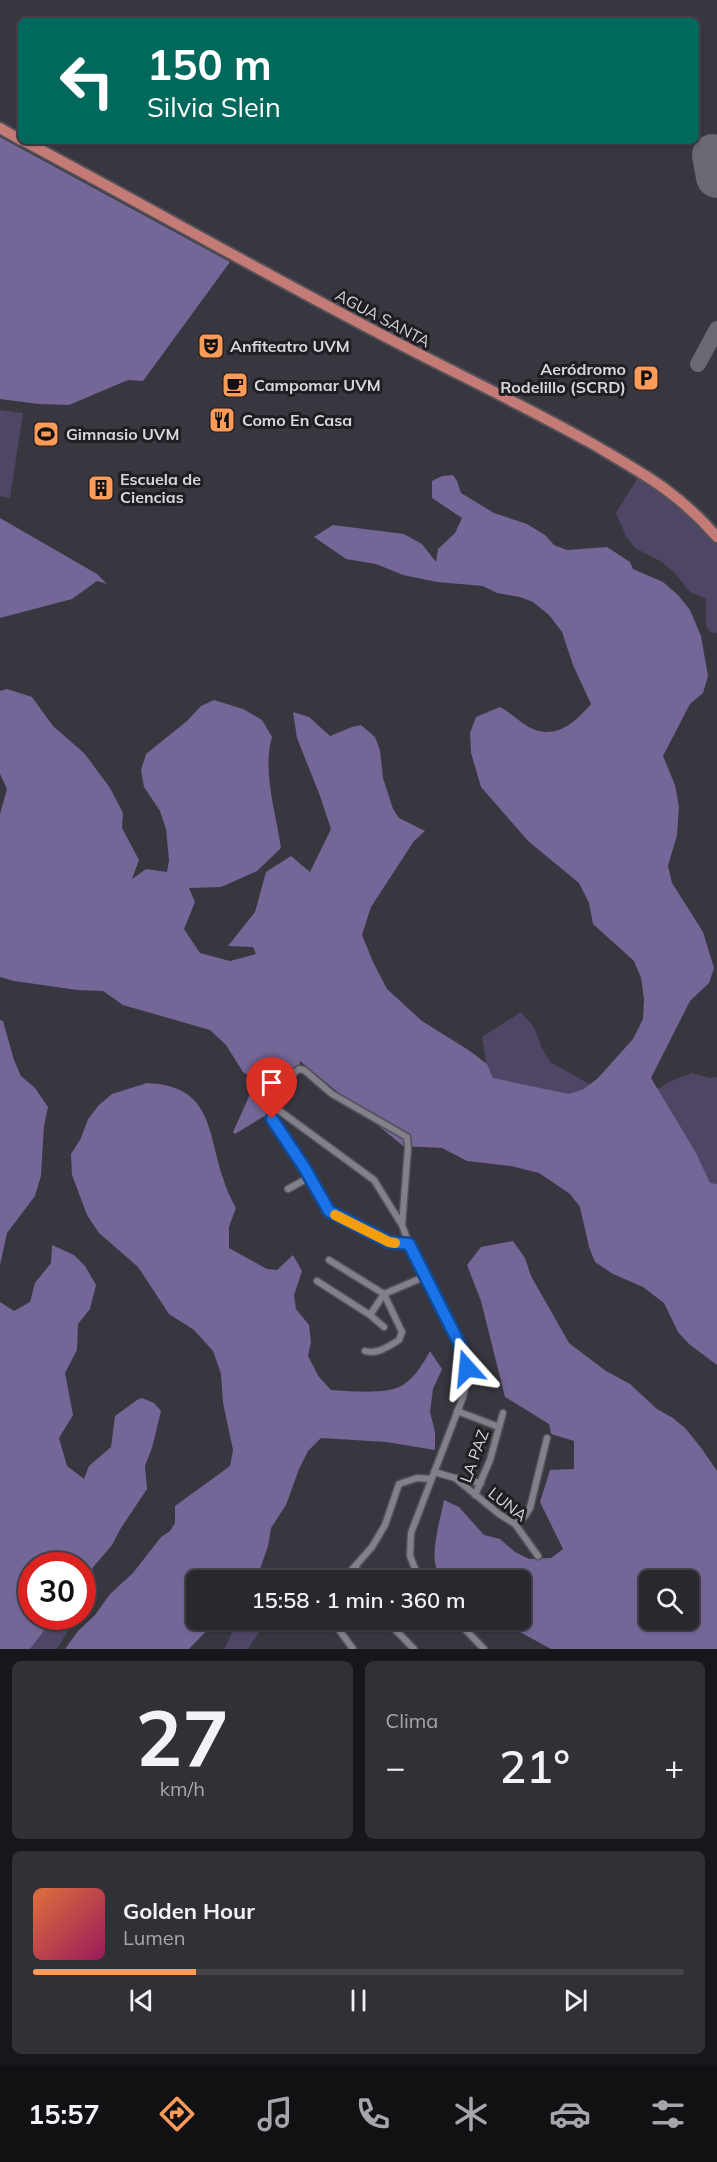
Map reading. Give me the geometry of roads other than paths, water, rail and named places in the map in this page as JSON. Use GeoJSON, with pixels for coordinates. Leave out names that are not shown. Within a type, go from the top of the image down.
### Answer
{"type":"FeatureCollection","features":[{"type":"Feature","properties":{"kind":"main road","name":"AGUA SANTA"},"geometry":{"type":"LineString","coordinates":[[0,128],[18,138]]}},
{"type":"Feature","properties":{"kind":"main road","name":"AGUA SANTA"},"geometry":{"type":"LineString","coordinates":[[30,144],[330,308],[529,410],[640,471],[674,494],[717,537]]}},
{"type":"Feature","properties":{"kind":"street"},"geometry":{"type":"LineString","coordinates":[[402,1225],[407,1137],[332,1094],[304,1070],[294,1073],[273,1103],[374,1180],[402,1225],[409,1244],[461,1347],[465,1361],[467,1375],[465,1390],[413,1526],[410,1541],[412,1563],[415,1570]]}},
{"type":"Feature","properties":{"kind":"street"},"geometry":{"type":"LineString","coordinates":[[278,1109],[272,1119],[329,1211],[389,1242],[409,1244]]}},
{"type":"Feature","properties":{"kind":"street"},"geometry":{"type":"LineString","coordinates":[[288,1189],[310,1177]]}},
{"type":"Feature","properties":{"kind":"street"},"geometry":{"type":"LineString","coordinates":[[329,1260],[384,1294],[402,1332],[399,1340],[371,1353],[365,1352]]}},
{"type":"Feature","properties":{"kind":"street"},"geometry":{"type":"LineString","coordinates":[[370,1315],[384,1294],[426,1276]]}},
{"type":"Feature","properties":{"kind":"street"},"geometry":{"type":"LineString","coordinates":[[317,1281],[370,1315],[384,1327]]}},
{"type":"Feature","properties":{"kind":"street","name":"LA PAZ"},"geometry":{"type":"LineString","coordinates":[[457,1411],[499,1427]]}},
{"type":"Feature","properties":{"kind":"street","name":"LA PAZ"},"geometry":{"type":"LineString","coordinates":[[475,1495],[490,1460],[503,1413]]}},
{"type":"Feature","properties":{"kind":"street"},"geometry":{"type":"LineString","coordinates":[[515,1524],[525,1516],[530,1508],[547,1438]]}},
{"type":"Feature","properties":{"kind":"street","name":"LUNA"},"geometry":{"type":"LineString","coordinates":[[434,1472],[481,1483]]}},
{"type":"Feature","properties":{"kind":"street"},"geometry":{"type":"LineString","coordinates":[[352,1570],[372,1547],[386,1525],[399,1484],[417,1478],[431,1479]]}},
{"type":"Feature","properties":{"kind":"street","name":"LUNA"},"geometry":{"type":"LineString","coordinates":[[455,1478],[515,1524],[538,1556]]}},
{"type":"Feature","properties":{"kind":"street"},"geometry":{"type":"LineString","coordinates":[[355,1566],[357,1570]]}},
{"type":"Feature","properties":{"kind":"street"},"geometry":{"type":"LineString","coordinates":[[339,1630],[352,1649]]}},
{"type":"Feature","properties":{"kind":"street"},"geometry":{"type":"LineString","coordinates":[[396,1630],[414,1649]]}},
{"type":"Feature","properties":{"kind":"street"},"geometry":{"type":"LineString","coordinates":[[465,1630],[483,1649]]}},
{"type":"Feature","properties":{"kind":"place","name":"Anfiteatro UVM"},"geometry":{"type":"Point","coordinates":[211,346]}},
{"type":"Feature","properties":{"kind":"place","name":"Aeródromo Rodelillo (SCRD)"},"geometry":{"type":"Point","coordinates":[646,378]}},
{"type":"Feature","properties":{"kind":"place","name":"Campomar UVM"},"geometry":{"type":"Point","coordinates":[235,385]}},
{"type":"Feature","properties":{"kind":"place","name":"Como En Casa"},"geometry":{"type":"Point","coordinates":[222,420]}},
{"type":"Feature","properties":{"kind":"place","name":"Gimnasio UVM"},"geometry":{"type":"Point","coordinates":[46,434]}},
{"type":"Feature","properties":{"kind":"place","name":"Escuela de Ciencias"},"geometry":{"type":"Point","coordinates":[101,488]}}]}
